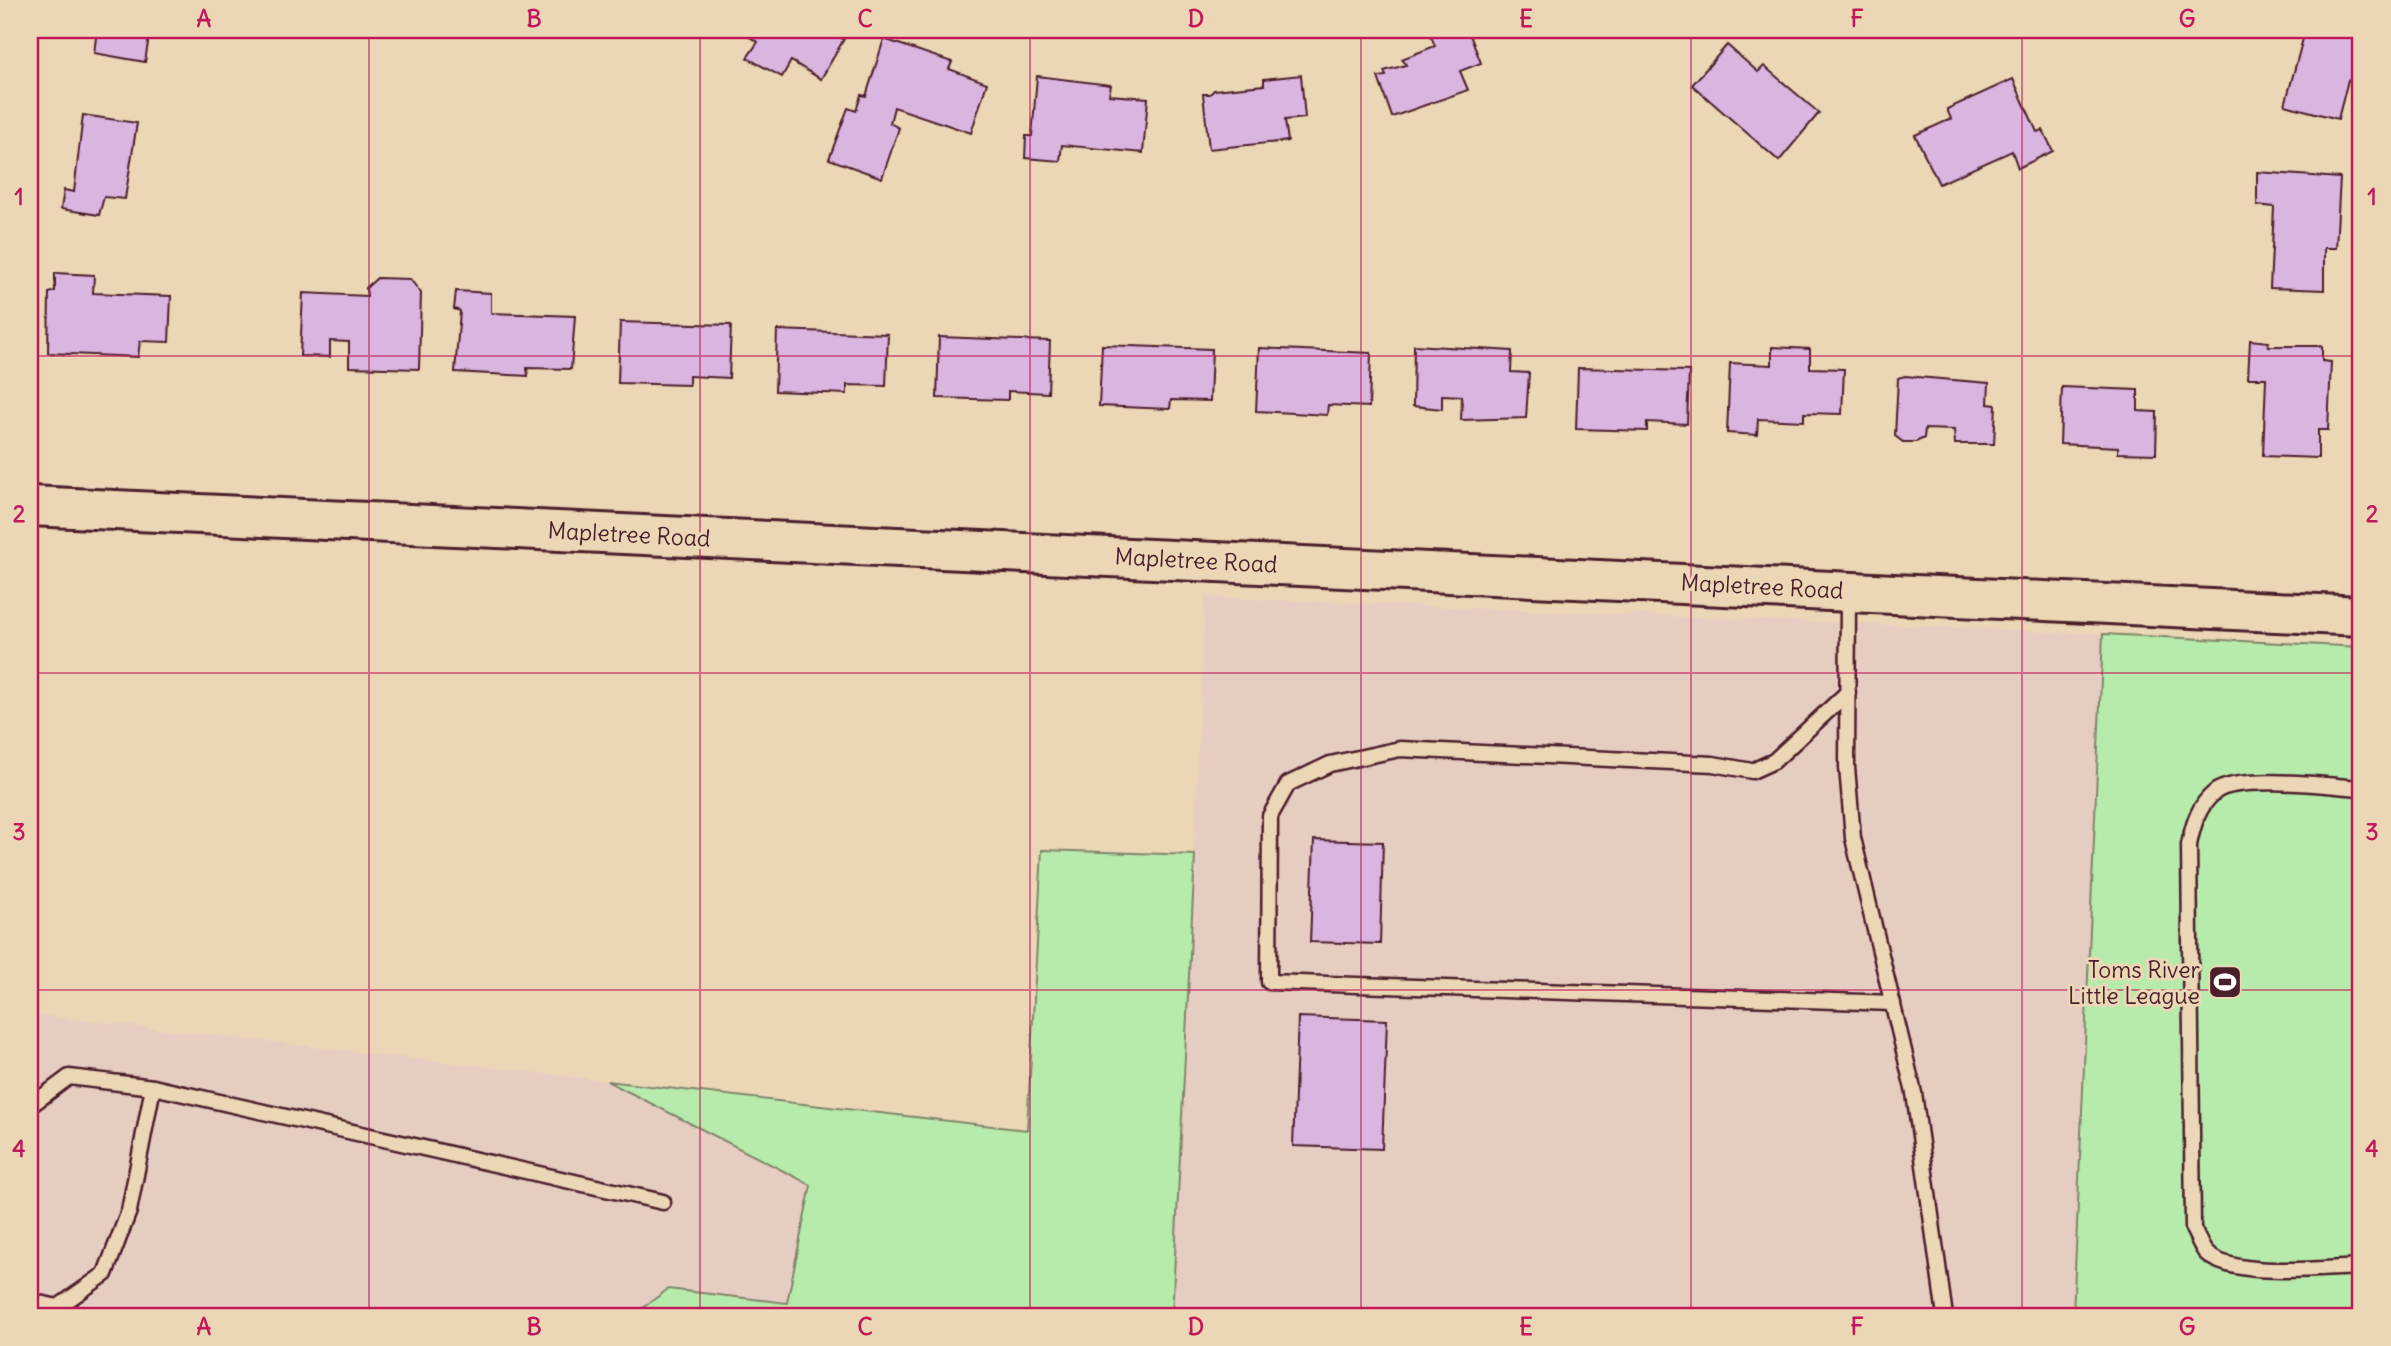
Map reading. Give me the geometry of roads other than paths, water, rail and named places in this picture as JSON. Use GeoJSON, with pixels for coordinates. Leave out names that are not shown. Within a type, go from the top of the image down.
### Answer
{"type":"FeatureCollection","features":[{"type":"Feature","properties":{"kind":"street","name":"Mapletree Road"},"geometry":{"type":"LineString","coordinates":[[30,506],[2361,616]]}},
{"type":"Feature","properties":{"kind":"lane"},"geometry":{"type":"LineString","coordinates":[[1848,590],[1847,767],[1853,838],[1914,1093],[1945,1316]]}},
{"type":"Feature","properties":{"kind":"lane"},"geometry":{"type":"LineString","coordinates":[[1848,692],[1774,761],[1752,771],[1713,764],[1400,749],[1330,764],[1288,784],[1270,816],[1269,982],[1893,1003]]}},
{"type":"Feature","properties":{"kind":"lane"},"geometry":{"type":"LineString","coordinates":[[2361,788],[2254,781],[2216,790],[2196,816],[2189,845],[2193,1229],[2206,1252],[2228,1266],[2291,1269],[2361,1267]]}},
{"type":"Feature","properties":{"kind":"lane"},"geometry":{"type":"LineString","coordinates":[[30,1106],[69,1077],[153,1087],[663,1202]]}},
{"type":"Feature","properties":{"kind":"lane"},"geometry":{"type":"LineString","coordinates":[[30,1301],[58,1307],[105,1274],[129,1211],[153,1087]]}},
{"type":"Feature","properties":{"kind":"place","name":"Toms River Little League"},"geometry":{"type":"Point","coordinates":[2225,982]}}]}
